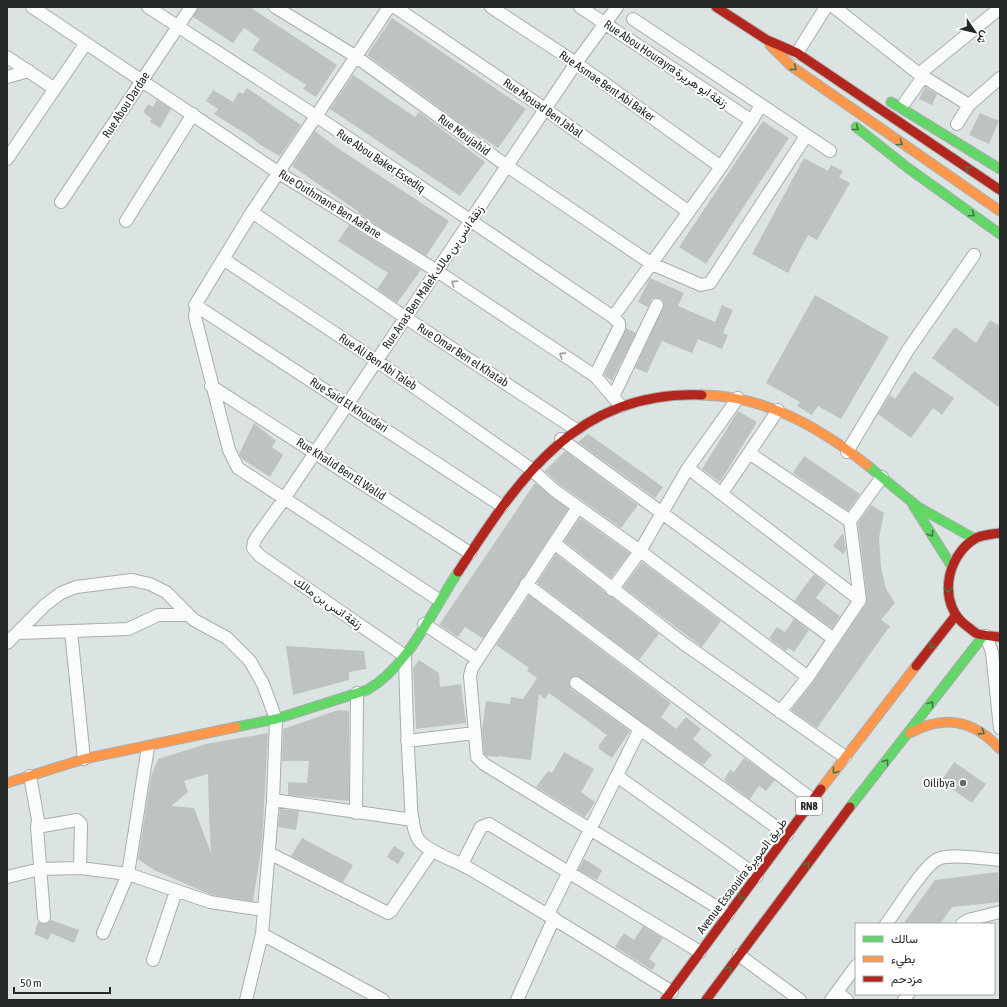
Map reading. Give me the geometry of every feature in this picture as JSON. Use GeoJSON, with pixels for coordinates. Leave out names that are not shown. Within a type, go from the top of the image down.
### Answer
{"type":"FeatureCollection","features":[{"type":"Feature","properties":{"kind":"main road"},"geometry":{"type":"LineString","coordinates":[[716,7],[767,40],[797,53],[1000,190]]}},
{"type":"Feature","properties":{"kind":"main road"},"geometry":{"type":"LineString","coordinates":[[767,40],[785,61],[834,97],[1000,210]]}},
{"type":"Feature","properties":{"kind":"main road"},"geometry":{"type":"LineString","coordinates":[[840,82],[870,90]]}},
{"type":"Feature","properties":{"kind":"main road"},"geometry":{"type":"LineString","coordinates":[[834,97],[842,114]]}},
{"type":"Feature","properties":{"kind":"main road"},"geometry":{"type":"LineString","coordinates":[[886,99],[1000,169]]}},
{"type":"Feature","properties":{"kind":"main road"},"geometry":{"type":"LineString","coordinates":[[849,121],[908,168],[1000,234]]}},
{"type":"Feature","properties":{"kind":"main road"},"geometry":{"type":"LineString","coordinates":[[7,783],[84,759],[148,747],[276,719],[367,690],[385,679],[405,656],[470,553],[502,506],[531,469],[561,439],[598,416],[617,402],[687,394],[738,398],[778,410],[814,428],[882,477],[911,503],[975,539]]}},
{"type":"Feature","properties":{"kind":"main road"},"geometry":{"type":"LineString","coordinates":[[911,503],[951,564]]}},
{"type":"Feature","properties":{"kind":"main road"},"geometry":{"type":"LineString","coordinates":[[1000,533],[988,534],[975,539],[958,552],[951,564],[947,582],[948,599],[956,615],[967,627],[985,636],[1000,637]]}},
{"type":"Feature","properties":{"kind":"main road","name":"Avenue Essaouira طريق الصويرة"},"geometry":{"type":"LineString","coordinates":[[669,996],[845,757],[956,615]]}},
{"type":"Feature","properties":{"kind":"main road"},"geometry":{"type":"LineString","coordinates":[[706,1000],[907,735],[985,636]]}},
{"type":"Feature","properties":{"kind":"main road"},"geometry":{"type":"LineString","coordinates":[[907,735],[916,729],[932,723],[948,721],[959,722],[979,730],[988,736],[1000,749]]}},
{"type":"Feature","properties":{"kind":"street","name":"Rue Outhmane Ben Aafane"},"geometry":{"type":"LineString","coordinates":[[32,7],[279,173],[437,271],[595,376],[617,402]]}},
{"type":"Feature","properties":{"kind":"street","name":"Rue Abou Baker Essediq"},"geometry":{"type":"LineString","coordinates":[[148,7],[316,116],[470,222],[613,317]]}},
{"type":"Feature","properties":{"kind":"street","name":"Rue Abou Dardae"},"geometry":{"type":"LineString","coordinates":[[61,202],[191,7]]}},
{"type":"Feature","properties":{"kind":"street","name":"Rue Moujahid"},"geometry":{"type":"LineString","coordinates":[[274,7],[354,56],[507,166],[652,264],[701,285],[708,285],[806,136]]}},
{"type":"Feature","properties":{"kind":"street"},"geometry":{"type":"LineString","coordinates":[[389,7],[354,56],[279,173],[252,212],[195,305],[195,317],[211,386],[233,461],[245,474],[440,600]]}},
{"type":"Feature","properties":{"kind":"street","name":"Rue Mouad Ben Jabal"},"geometry":{"type":"LineString","coordinates":[[395,7],[545,109],[689,212]]}},
{"type":"Feature","properties":{"kind":"street","name":"Rue Asmae Bent Abi Baker"},"geometry":{"type":"LineString","coordinates":[[491,7],[576,64],[721,167]]}},
{"type":"Feature","properties":{"kind":"street","name":"Rue Abou Hourayra زنقة ابو هريرة"},"geometry":{"type":"LineString","coordinates":[[580,7],[752,121]]}},
{"type":"Feature","properties":{"kind":"street","name":"Rue Anas Ben Malek زنقة انس بن مالك"},"geometry":{"type":"LineString","coordinates":[[253,548],[254,542],[316,452],[545,109],[617,7]]}},
{"type":"Feature","properties":{"kind":"street"},"geometry":{"type":"LineString","coordinates":[[797,53],[826,7]]}},
{"type":"Feature","properties":{"kind":"street"},"geometry":{"type":"LineString","coordinates":[[834,7],[921,76],[969,105]]}},
{"type":"Feature","properties":{"kind":"street"},"geometry":{"type":"LineString","coordinates":[[905,102],[921,76],[1000,8]]}},
{"type":"Feature","properties":{"kind":"street"},"geometry":{"type":"LineString","coordinates":[[633,19],[830,151]]}},
{"type":"Feature","properties":{"kind":"street"},"geometry":{"type":"LineString","coordinates":[[7,159],[86,43]]}},
{"type":"Feature","properties":{"kind":"street"},"geometry":{"type":"LineString","coordinates":[[7,57],[55,89]]}},
{"type":"Feature","properties":{"kind":"street"},"geometry":{"type":"LineString","coordinates":[[7,77],[29,71]]}},
{"type":"Feature","properties":{"kind":"street"},"geometry":{"type":"LineString","coordinates":[[957,124],[969,105],[1000,78]]}},
{"type":"Feature","properties":{"kind":"street"},"geometry":{"type":"LineString","coordinates":[[595,376],[619,328],[619,323],[613,317],[721,167],[761,106]]}},
{"type":"Feature","properties":{"kind":"street"},"geometry":{"type":"LineString","coordinates":[[126,221],[193,114]]}},
{"type":"Feature","properties":{"kind":"street","name":"Rue Omar Ben el Khatab"},"geometry":{"type":"LineString","coordinates":[[252,212],[406,318],[575,429]]}},
{"type":"Feature","properties":{"kind":"street"},"geometry":{"type":"LineString","coordinates":[[847,452],[908,350],[974,255]]}},
{"type":"Feature","properties":{"kind":"street","name":"Rue Ali Ben Abi Taleb"},"geometry":{"type":"LineString","coordinates":[[223,259],[377,361],[531,469],[539,478],[640,551],[808,677]]}},
{"type":"Feature","properties":{"kind":"street","name":"Rue Said El Khoudari"},"geometry":{"type":"LineString","coordinates":[[195,305],[502,506]]}},
{"type":"Feature","properties":{"kind":"street"},"geometry":{"type":"LineString","coordinates":[[617,402],[657,305]]}},
{"type":"Feature","properties":{"kind":"street","name":"Rue Khalid Ben El Walid"},"geometry":{"type":"LineString","coordinates":[[211,386],[316,452],[470,553]]}},
{"type":"Feature","properties":{"kind":"street"},"geometry":{"type":"LineString","coordinates":[[612,590],[640,551],[688,468],[738,398]]}},
{"type":"Feature","properties":{"kind":"street"},"geometry":{"type":"LineString","coordinates":[[722,493],[778,410]]}},
{"type":"Feature","properties":{"kind":"street"},"geometry":{"type":"LineString","coordinates":[[561,439],[834,639]]}},
{"type":"Feature","properties":{"kind":"street"},"geometry":{"type":"LineString","coordinates":[[749,453],[850,521]]}},
{"type":"Feature","properties":{"kind":"street"},"geometry":{"type":"LineString","coordinates":[[688,468],[860,600]]}},
{"type":"Feature","properties":{"kind":"street"},"geometry":{"type":"LineString","coordinates":[[780,712],[808,677],[860,600],[850,521],[882,477]]}},
{"type":"Feature","properties":{"kind":"street"},"geometry":{"type":"LineString","coordinates":[[578,507],[476,659],[472,668],[470,676],[476,733],[476,754],[481,762],[728,914]]}},
{"type":"Feature","properties":{"kind":"street"},"geometry":{"type":"LineString","coordinates":[[554,543],[612,590],[684,644],[845,757]]}},
{"type":"Feature","properties":{"kind":"street","name":"زنقة انس بن مالك"},"geometry":{"type":"LineString","coordinates":[[253,548],[260,556],[405,656]]}},
{"type":"Feature","properties":{"kind":"street"},"geometry":{"type":"LineString","coordinates":[[7,643],[45,605],[61,593],[76,587],[123,580],[141,581],[158,587],[173,598],[188,615],[201,625],[227,638],[243,652],[250,661],[263,684],[276,719],[273,800],[262,934],[246,1000]]}},
{"type":"Feature","properties":{"kind":"street"},"geometry":{"type":"LineString","coordinates":[[526,584],[814,800]]}},
{"type":"Feature","properties":{"kind":"street"},"geometry":{"type":"LineString","coordinates":[[18,633],[128,629],[158,614],[188,615]]}},
{"type":"Feature","properties":{"kind":"street"},"geometry":{"type":"LineString","coordinates":[[424,624],[476,659]]}},
{"type":"Feature","properties":{"kind":"street"},"geometry":{"type":"LineString","coordinates":[[71,631],[84,759]]}},
{"type":"Feature","properties":{"kind":"street"},"geometry":{"type":"LineString","coordinates":[[985,636],[992,652],[1000,728]]}},
{"type":"Feature","properties":{"kind":"street"},"geometry":{"type":"LineString","coordinates":[[405,656],[407,741],[412,820],[417,838],[432,851],[462,864],[551,916],[669,996]]}},
{"type":"Feature","properties":{"kind":"street"},"geometry":{"type":"LineString","coordinates":[[576,683],[787,835]]}},
{"type":"Feature","properties":{"kind":"street"},"geometry":{"type":"LineString","coordinates":[[356,813],[357,693]]}},
{"type":"Feature","properties":{"kind":"street"},"geometry":{"type":"LineString","coordinates":[[516,1000],[569,871],[640,729]]}},
{"type":"Feature","properties":{"kind":"street"},"geometry":{"type":"LineString","coordinates":[[407,741],[476,733]]}},
{"type":"Feature","properties":{"kind":"street"},"geometry":{"type":"LineString","coordinates":[[103,934],[128,874],[148,747]]}},
{"type":"Feature","properties":{"kind":"street"},"geometry":{"type":"LineString","coordinates":[[30,776],[38,820],[37,827],[44,917]]}},
{"type":"Feature","properties":{"kind":"street"},"geometry":{"type":"LineString","coordinates":[[616,776],[757,876]]}},
{"type":"Feature","properties":{"kind":"street"},"geometry":{"type":"LineString","coordinates":[[273,800],[412,820]]}},
{"type":"Feature","properties":{"kind":"street"},"geometry":{"type":"LineString","coordinates":[[37,827],[77,820],[81,824],[80,868]]}},
{"type":"Feature","properties":{"kind":"street"},"geometry":{"type":"LineString","coordinates":[[462,864],[481,827],[490,824],[700,952]]}},
{"type":"Feature","properties":{"kind":"street"},"geometry":{"type":"LineString","coordinates":[[269,853],[388,913],[391,911],[432,851]]}},
{"type":"Feature","properties":{"kind":"street"},"geometry":{"type":"LineString","coordinates":[[887,923],[929,866],[939,859],[949,857],[1000,860]]}},
{"type":"Feature","properties":{"kind":"street"},"geometry":{"type":"LineString","coordinates":[[7,877],[40,869],[80,868],[128,874],[176,892],[210,902],[263,910]]}},
{"type":"Feature","properties":{"kind":"street"},"geometry":{"type":"LineString","coordinates":[[152,960],[176,892]]}},
{"type":"Feature","properties":{"kind":"street"},"geometry":{"type":"LineString","coordinates":[[964,923],[968,920],[1000,912]]}},
{"type":"Feature","properties":{"kind":"street"},"geometry":{"type":"LineString","coordinates":[[262,934],[383,1000]]}},
{"type":"Feature","properties":{"kind":"street"},"geometry":{"type":"LineString","coordinates":[[739,955],[800,1000]]}},
{"type":"Feature","properties":{"kind":"street"},"geometry":{"type":"LineString","coordinates":[[848,1000],[834,996],[855,967]]}},
{"type":"Feature","properties":{"kind":"building"},"geometry":{"type":"Polygon","coordinates":[[[198,7],[250,7],[337,65],[316,97],[303,89],[306,85],[252,50],[260,39],[244,28],[233,43],[193,17],[198,7]]]}},
{"type":"Feature","properties":{"kind":"building"},"geometry":{"type":"Polygon","coordinates":[[[392,18],[526,109],[498,148],[463,125],[367,55],[392,18]]]}},
{"type":"Feature","properties":{"kind":"building"},"geometry":{"type":"Polygon","coordinates":[[[353,75],[415,117],[419,112],[485,162],[460,196],[330,109],[353,75]]]}},
{"type":"Feature","properties":{"kind":"building"},"geometry":{"type":"Polygon","coordinates":[[[925,87],[937,94],[932,105],[919,99],[925,87]]]}},
{"type":"Feature","properties":{"kind":"building"},"geometry":{"type":"Polygon","coordinates":[[[247,88],[301,125],[280,156],[260,145],[251,137],[214,114],[218,109],[206,101],[213,90],[233,102],[239,92],[243,94],[247,88]]]}},
{"type":"Feature","properties":{"kind":"building"},"geometry":{"type":"Polygon","coordinates":[[[157,100],[171,109],[160,128],[150,122],[152,119],[143,112],[148,104],[153,107],[157,100]]]}},
{"type":"Feature","properties":{"kind":"building"},"geometry":{"type":"Polygon","coordinates":[[[980,113],[999,121],[989,144],[969,135],[980,113]]]}},
{"type":"Feature","properties":{"kind":"building"},"geometry":{"type":"Polygon","coordinates":[[[763,121],[789,138],[706,264],[679,247],[763,121]]]}},
{"type":"Feature","properties":{"kind":"building"},"geometry":{"type":"Polygon","coordinates":[[[315,131],[336,147],[449,221],[426,256],[358,213],[359,212],[292,166],[315,131]]]}},
{"type":"Feature","properties":{"kind":"building"},"geometry":{"type":"Polygon","coordinates":[[[804,158],[828,171],[831,165],[843,171],[839,177],[850,183],[817,240],[808,235],[788,273],[752,254],[804,158]]]}},
{"type":"Feature","properties":{"kind":"building"},"geometry":{"type":"Polygon","coordinates":[[[349,225],[421,270],[397,303],[377,289],[388,273],[338,241],[349,225]]]}},
{"type":"Feature","properties":{"kind":"building"},"geometry":{"type":"Polygon","coordinates":[[[650,278],[684,293],[678,306],[715,322],[722,305],[733,310],[723,333],[728,335],[722,349],[698,339],[692,353],[662,341],[647,373],[635,368],[664,305],[663,300],[657,298],[652,299],[648,307],[638,302],[650,278]]]}},
{"type":"Feature","properties":{"kind":"building"},"geometry":{"type":"Polygon","coordinates":[[[815,295],[889,337],[841,419],[818,406],[812,415],[797,406],[800,402],[766,383],[815,295]]]}},
{"type":"Feature","properties":{"kind":"building"},"geometry":{"type":"Polygon","coordinates":[[[990,320],[1000,326],[1000,408],[932,358],[955,327],[976,343],[990,320]]]}},
{"type":"Feature","properties":{"kind":"building"},"geometry":{"type":"Polygon","coordinates":[[[626,328],[636,333],[612,381],[604,375],[626,328]]]}},
{"type":"Feature","properties":{"kind":"building"},"geometry":{"type":"Polygon","coordinates":[[[914,371],[954,398],[942,415],[933,408],[911,438],[878,414],[890,395],[895,399],[914,371]]]}},
{"type":"Feature","properties":{"kind":"building"},"geometry":{"type":"Polygon","coordinates":[[[738,411],[757,422],[720,482],[702,469],[738,411]]]}},
{"type":"Feature","properties":{"kind":"building"},"geometry":{"type":"Polygon","coordinates":[[[254,423],[276,441],[272,447],[283,455],[270,477],[242,459],[239,454],[254,423]]]}},
{"type":"Feature","properties":{"kind":"building"},"geometry":{"type":"Polygon","coordinates":[[[588,434],[663,487],[655,498],[578,442],[588,434]]]}},
{"type":"Feature","properties":{"kind":"building"},"geometry":{"type":"Polygon","coordinates":[[[565,451],[638,505],[621,528],[559,484],[545,471],[565,451]]]}},
{"type":"Feature","properties":{"kind":"building"},"geometry":{"type":"Polygon","coordinates":[[[804,456],[860,494],[848,511],[793,473],[804,456]]]}},
{"type":"Feature","properties":{"kind":"building"},"geometry":{"type":"Polygon","coordinates":[[[535,483],[568,509],[484,637],[482,638],[465,627],[458,637],[439,625],[535,483]]]}},
{"type":"Feature","properties":{"kind":"building"},"geometry":{"type":"Polygon","coordinates":[[[871,505],[884,513],[879,538],[881,567],[886,589],[895,603],[881,620],[890,626],[817,728],[791,710],[814,681],[866,604],[867,599],[858,523],[871,505]]]}},
{"type":"Feature","properties":{"kind":"building"},"geometry":{"type":"Polygon","coordinates":[[[580,518],[630,553],[611,578],[564,541],[580,518]]]}},
{"type":"Feature","properties":{"kind":"building"},"geometry":{"type":"Polygon","coordinates":[[[842,534],[844,536],[846,550],[843,554],[833,546],[842,534]]]}},
{"type":"Feature","properties":{"kind":"building"},"geometry":{"type":"Polygon","coordinates":[[[556,554],[605,592],[607,596],[612,597],[659,634],[639,660],[537,583],[556,554]]]}},
{"type":"Feature","properties":{"kind":"building"},"geometry":{"type":"Polygon","coordinates":[[[642,562],[721,621],[702,647],[623,587],[642,562]]]}},
{"type":"Feature","properties":{"kind":"building"},"geometry":{"type":"Polygon","coordinates":[[[814,574],[826,584],[816,598],[840,616],[832,628],[794,601],[814,574]]]}},
{"type":"Feature","properties":{"kind":"building"},"geometry":{"type":"Polygon","coordinates":[[[529,595],[671,703],[661,717],[676,729],[686,717],[701,729],[693,739],[712,755],[703,765],[576,676],[570,679],[569,683],[571,689],[630,731],[612,758],[599,749],[599,745],[607,735],[549,693],[545,699],[539,694],[531,760],[487,756],[484,754],[482,730],[486,701],[510,704],[511,697],[523,699],[537,678],[527,671],[529,668],[496,645],[529,595]]]}},
{"type":"Feature","properties":{"kind":"building"},"geometry":{"type":"Polygon","coordinates":[[[794,619],[809,630],[794,652],[788,648],[786,651],[769,638],[777,627],[785,632],[794,619]]]}},
{"type":"Feature","properties":{"kind":"building"},"geometry":{"type":"Polygon","coordinates":[[[286,646],[364,651],[366,669],[349,672],[349,680],[293,695],[286,646]]]}},
{"type":"Feature","properties":{"kind":"building"},"geometry":{"type":"Polygon","coordinates":[[[419,660],[439,673],[440,687],[461,684],[466,723],[416,729],[413,668],[419,660]]]}},
{"type":"Feature","properties":{"kind":"building"},"geometry":{"type":"Polygon","coordinates":[[[338,710],[349,711],[349,801],[288,795],[288,782],[307,783],[309,761],[282,761],[283,729],[338,710]]]}},
{"type":"Feature","properties":{"kind":"building"},"geometry":{"type":"Polygon","coordinates":[[[268,733],[262,844],[253,901],[212,895],[154,870],[138,859],[151,777],[158,759],[206,744],[268,733]],[[208,774],[184,781],[188,792],[171,806],[194,808],[211,853],[208,774]]]}},
{"type":"Feature","properties":{"kind":"building"},"geometry":{"type":"Polygon","coordinates":[[[564,752],[594,769],[581,792],[595,802],[585,817],[536,787],[548,771],[552,773],[564,752]]]}},
{"type":"Feature","properties":{"kind":"building"},"geometry":{"type":"Polygon","coordinates":[[[744,758],[775,780],[766,791],[759,786],[750,799],[724,780],[730,770],[734,772],[744,758]]]}},
{"type":"Feature","properties":{"kind":"building","name":"Oilibya"},"geometry":{"type":"Polygon","coordinates":[[[954,762],[986,784],[972,803],[941,781],[954,762]]]}},
{"type":"Feature","properties":{"kind":"building"},"geometry":{"type":"Polygon","coordinates":[[[280,809],[299,811],[296,830],[278,827],[280,809]]]}},
{"type":"Feature","properties":{"kind":"building"},"geometry":{"type":"Polygon","coordinates":[[[302,838],[353,865],[343,882],[291,856],[302,838]]]}},
{"type":"Feature","properties":{"kind":"building"},"geometry":{"type":"Polygon","coordinates":[[[394,846],[405,853],[398,864],[387,857],[394,846]]]}},
{"type":"Feature","properties":{"kind":"building"},"geometry":{"type":"Polygon","coordinates":[[[584,859],[602,870],[597,880],[578,870],[584,859]]]}},
{"type":"Feature","properties":{"kind":"building"},"geometry":{"type":"Polygon","coordinates":[[[998,872],[1000,902],[952,907],[941,923],[904,923],[935,880],[998,872]]]}},
{"type":"Feature","properties":{"kind":"building"},"geometry":{"type":"Polygon","coordinates":[[[51,920],[79,930],[74,943],[51,933],[48,940],[34,934],[38,922],[45,924],[51,920]]]}},
{"type":"Feature","properties":{"kind":"building"},"geometry":{"type":"Polygon","coordinates":[[[643,926],[663,938],[649,959],[656,964],[652,970],[615,947],[624,933],[634,940],[643,926]]]}},
{"type":"Feature","properties":{"kind":"traffic: fast"},"geometry":{"type":"LineString","coordinates":[[891,102],[1000,169]]}},
{"type":"Feature","properties":{"kind":"traffic: fast"},"geometry":{"type":"LineString","coordinates":[[856,127],[908,168],[1000,234]]}},
{"type":"Feature","properties":{"kind":"traffic: fast"},"geometry":{"type":"LineString","coordinates":[[867,465],[918,507],[975,539]]}},
{"type":"Feature","properties":{"kind":"traffic: fast"},"geometry":{"type":"LineString","coordinates":[[913,505],[951,565]]}},
{"type":"Feature","properties":{"kind":"traffic: fast"},"geometry":{"type":"LineString","coordinates":[[236,727],[276,719],[367,690],[382,680],[407,653],[458,572]]}},
{"type":"Feature","properties":{"kind":"traffic: fast"},"geometry":{"type":"LineString","coordinates":[[850,807],[984,635]]}},
{"type":"Feature","properties":{"kind":"traffic: slow"},"geometry":{"type":"LineString","coordinates":[[770,45],[791,66],[1000,211]]}},
{"type":"Feature","properties":{"kind":"traffic: slow"},"geometry":{"type":"LineString","coordinates":[[702,395],[748,401],[790,416],[830,438],[867,465]]}},
{"type":"Feature","properties":{"kind":"traffic: slow"},"geometry":{"type":"LineString","coordinates":[[821,789],[916,666]]}},
{"type":"Feature","properties":{"kind":"traffic: slow"},"geometry":{"type":"LineString","coordinates":[[910,733],[935,723],[958,723],[969,726],[980,732],[1000,749]]}},
{"type":"Feature","properties":{"kind":"traffic: slow"},"geometry":{"type":"LineString","coordinates":[[7,783],[84,759],[236,727]]}},
{"type":"Feature","properties":{"kind":"traffic: jam"},"geometry":{"type":"LineString","coordinates":[[716,7],[767,40],[797,53],[1000,190]]}},
{"type":"Feature","properties":{"kind":"traffic: jam"},"geometry":{"type":"LineString","coordinates":[[458,572],[481,537],[529,473],[556,446],[586,424],[619,408],[658,398],[702,395]]}},
{"type":"Feature","properties":{"kind":"traffic: jam"},"geometry":{"type":"LineString","coordinates":[[1000,533],[978,537],[965,546],[957,557],[949,581],[949,594],[952,607],[958,618],[978,634],[1000,637]]}},
{"type":"Feature","properties":{"kind":"traffic: jam"},"geometry":{"type":"LineString","coordinates":[[916,666],[956,615]]}},
{"type":"Feature","properties":{"kind":"traffic: jam"},"geometry":{"type":"LineString","coordinates":[[665,1000],[821,789]]}},
{"type":"Feature","properties":{"kind":"traffic: jam"},"geometry":{"type":"LineString","coordinates":[[706,1000],[850,807]]}},
{"type":"Feature","properties":{"kind":"place","name":"Oilibya"},"geometry":{"type":"Point","coordinates":[963,783]}}]}
